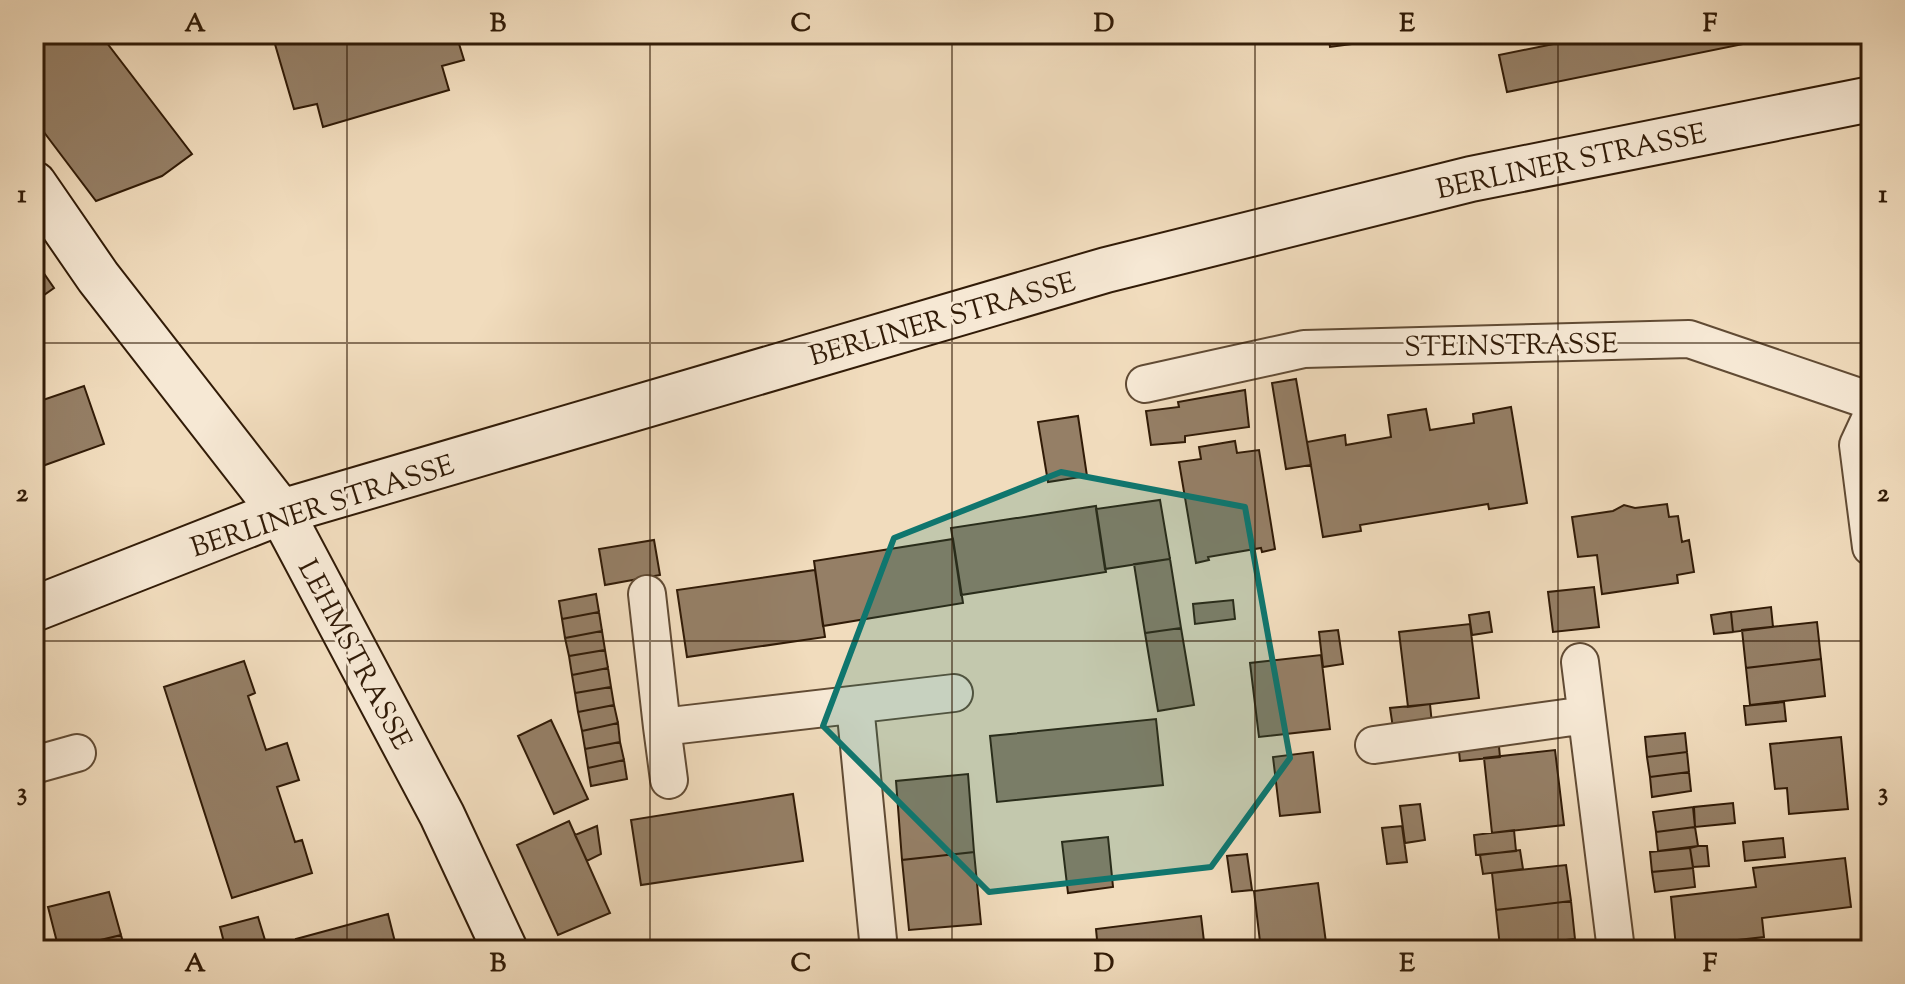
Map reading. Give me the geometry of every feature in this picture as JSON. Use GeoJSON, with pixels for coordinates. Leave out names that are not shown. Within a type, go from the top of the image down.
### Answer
{"type":"FeatureCollection","features":[{"type":"Feature","properties":{"kind":"main road","name":"BERLINER STRASSE"},"geometry":{"type":"LineString","coordinates":[[34,609],[281,512],[1106,270],[1471,179],[1871,99]]}},
{"type":"Feature","properties":{"kind":"main road","name":"LEHMSTRASSE"},"geometry":{"type":"LineString","coordinates":[[34,184],[98,277],[281,512],[442,815],[505,950]]}},
{"type":"Feature","properties":{"kind":"street","name":"STEINSTRASSE"},"geometry":{"type":"LineString","coordinates":[[1145,384],[1304,349],[1689,339],[1871,401]]}},
{"type":"Feature","properties":{"kind":"street"},"geometry":{"type":"LineString","coordinates":[[1871,417],[1858,445],[1871,547]]}},
{"type":"Feature","properties":{"kind":"street"},"geometry":{"type":"LineString","coordinates":[[647,594],[669,780]]}},
{"type":"Feature","properties":{"kind":"street"},"geometry":{"type":"LineString","coordinates":[[1580,662],[1616,950]]}},
{"type":"Feature","properties":{"kind":"street"},"geometry":{"type":"LineString","coordinates":[[662,727],[954,693]]}},
{"type":"Feature","properties":{"kind":"street"},"geometry":{"type":"LineString","coordinates":[[855,705],[879,950]]}},
{"type":"Feature","properties":{"kind":"street"},"geometry":{"type":"LineString","coordinates":[[1374,745],[1586,715]]}},
{"type":"Feature","properties":{"kind":"street"},"geometry":{"type":"LineString","coordinates":[[34,765],[77,753]]}},
{"type":"Feature","properties":{"kind":"highlighted area"},"geometry":{"type":"Polygon","coordinates":[[[1061,472],[1245,507],[1290,758],[1211,867],[989,892],[823,726],[894,538],[1061,472]]]}},
{"type":"Feature","properties":{"kind":"building"},"geometry":{"type":"Polygon","coordinates":[[[34,34],[100,34],[192,154],[162,176],[96,201],[34,119],[34,34]]]}},
{"type":"Feature","properties":{"kind":"building"},"geometry":{"type":"Polygon","coordinates":[[[272,34],[456,34],[464,60],[442,66],[449,90],[323,127],[317,104],[294,109],[272,34]]]}},
{"type":"Feature","properties":{"kind":"building"},"geometry":{"type":"Polygon","coordinates":[[[1328,34],[1367,34],[1368,42],[1330,47],[1328,34]]]}},
{"type":"Feature","properties":{"kind":"building"},"geometry":{"type":"Polygon","coordinates":[[[1603,34],[1792,34],[1507,92],[1499,55],[1603,34]]]}},
{"type":"Feature","properties":{"kind":"building"},"geometry":{"type":"Polygon","coordinates":[[[34,259],[54,288],[34,302],[34,259]]]}},
{"type":"Feature","properties":{"kind":"building"},"geometry":{"type":"Polygon","coordinates":[[[1296,379],[1311,465],[1286,469],[1272,383],[1296,379]]]}},
{"type":"Feature","properties":{"kind":"building"},"geometry":{"type":"Polygon","coordinates":[[[84,386],[104,444],[34,469],[34,403],[84,386]]]}},
{"type":"Feature","properties":{"kind":"building"},"geometry":{"type":"Polygon","coordinates":[[[1245,390],[1249,427],[1185,436],[1185,442],[1151,445],[1146,411],[1179,407],[1178,402],[1245,390]]]}},
{"type":"Feature","properties":{"kind":"building"},"geometry":{"type":"Polygon","coordinates":[[[1511,407],[1527,503],[1489,509],[1488,504],[1360,525],[1361,531],[1323,537],[1307,442],[1345,435],[1346,445],[1391,437],[1388,415],[1426,409],[1430,430],[1474,423],[1473,414],[1511,407]]]}},
{"type":"Feature","properties":{"kind":"building"},"geometry":{"type":"Polygon","coordinates":[[[1078,416],[1087,476],[1048,482],[1038,422],[1078,416]]]}},
{"type":"Feature","properties":{"kind":"building"},"geometry":{"type":"Polygon","coordinates":[[[1235,441],[1237,453],[1259,450],[1275,549],[1262,552],[1261,548],[1208,557],[1209,560],[1196,563],[1179,462],[1201,459],[1199,447],[1235,441]]]}},
{"type":"Feature","properties":{"kind":"building"},"geometry":{"type":"Polygon","coordinates":[[[1160,500],[1170,559],[1105,569],[1096,509],[1160,500]]]}},
{"type":"Feature","properties":{"kind":"building"},"geometry":{"type":"Polygon","coordinates":[[[1667,504],[1669,517],[1678,516],[1682,542],[1689,540],[1694,572],[1677,575],[1678,583],[1602,594],[1597,555],[1578,557],[1572,517],[1613,511],[1624,505],[1635,508],[1667,504]]]}},
{"type":"Feature","properties":{"kind":"building"},"geometry":{"type":"Polygon","coordinates":[[[1096,506],[1106,572],[961,595],[951,528],[1096,506]]]}},
{"type":"Feature","properties":{"kind":"building"},"geometry":{"type":"Polygon","coordinates":[[[953,539],[963,603],[823,626],[814,561],[953,539]]]}},
{"type":"Feature","properties":{"kind":"building"},"geometry":{"type":"Polygon","coordinates":[[[654,540],[660,575],[605,585],[599,549],[654,540]]]}},
{"type":"Feature","properties":{"kind":"building"},"geometry":{"type":"Polygon","coordinates":[[[1170,559],[1181,628],[1145,633],[1134,564],[1170,559]]]}},
{"type":"Feature","properties":{"kind":"building"},"geometry":{"type":"Polygon","coordinates":[[[815,570],[825,637],[687,657],[677,590],[815,570]]]}},
{"type":"Feature","properties":{"kind":"building"},"geometry":{"type":"Polygon","coordinates":[[[1594,587],[1599,627],[1553,632],[1548,592],[1594,587]]]}},
{"type":"Feature","properties":{"kind":"building"},"geometry":{"type":"Polygon","coordinates":[[[596,594],[599,612],[562,619],[559,601],[596,594]]]}},
{"type":"Feature","properties":{"kind":"building"},"geometry":{"type":"Polygon","coordinates":[[[1233,600],[1235,619],[1195,624],[1193,604],[1233,600]]]}},
{"type":"Feature","properties":{"kind":"building"},"geometry":{"type":"Polygon","coordinates":[[[1771,607],[1773,627],[1733,632],[1731,612],[1771,607]]]}},
{"type":"Feature","properties":{"kind":"building"},"geometry":{"type":"Polygon","coordinates":[[[599,612],[602,631],[565,638],[562,619],[599,612]]]}},
{"type":"Feature","properties":{"kind":"building"},"geometry":{"type":"Polygon","coordinates":[[[1489,612],[1492,632],[1472,635],[1469,615],[1489,612]]]}},
{"type":"Feature","properties":{"kind":"building"},"geometry":{"type":"Polygon","coordinates":[[[1731,612],[1733,632],[1714,634],[1711,615],[1731,612]]]}},
{"type":"Feature","properties":{"kind":"building"},"geometry":{"type":"Polygon","coordinates":[[[1817,622],[1821,659],[1746,668],[1742,630],[1817,622]]]}},
{"type":"Feature","properties":{"kind":"building"},"geometry":{"type":"Polygon","coordinates":[[[1470,624],[1479,698],[1408,707],[1399,632],[1470,624]]]}},
{"type":"Feature","properties":{"kind":"building"},"geometry":{"type":"Polygon","coordinates":[[[1181,628],[1194,705],[1158,711],[1145,633],[1181,628]]]}},
{"type":"Feature","properties":{"kind":"building"},"geometry":{"type":"Polygon","coordinates":[[[1338,630],[1343,664],[1323,667],[1319,632],[1338,630]]]}},
{"type":"Feature","properties":{"kind":"building"},"geometry":{"type":"Polygon","coordinates":[[[602,631],[605,650],[569,656],[565,638],[602,631]]]}},
{"type":"Feature","properties":{"kind":"building"},"geometry":{"type":"Polygon","coordinates":[[[605,650],[608,668],[572,675],[569,656],[605,650]]]}},
{"type":"Feature","properties":{"kind":"building"},"geometry":{"type":"Polygon","coordinates":[[[1321,655],[1330,729],[1259,737],[1250,663],[1321,655]]]}},
{"type":"Feature","properties":{"kind":"building"},"geometry":{"type":"Polygon","coordinates":[[[1821,659],[1825,696],[1750,705],[1746,668],[1821,659]]]}},
{"type":"Feature","properties":{"kind":"building"},"geometry":{"type":"Polygon","coordinates":[[[244,661],[255,693],[248,696],[266,750],[287,743],[299,780],[277,787],[295,842],[302,840],[312,873],[232,898],[164,687],[244,661]]]}},
{"type":"Feature","properties":{"kind":"building"},"geometry":{"type":"Polygon","coordinates":[[[608,668],[611,687],[575,693],[572,675],[608,668]]]}},
{"type":"Feature","properties":{"kind":"building"},"geometry":{"type":"Polygon","coordinates":[[[611,687],[614,705],[578,712],[575,693],[611,687]]]}},
{"type":"Feature","properties":{"kind":"building"},"geometry":{"type":"Polygon","coordinates":[[[1784,702],[1786,721],[1746,725],[1744,706],[1784,702]]]}},
{"type":"Feature","properties":{"kind":"building"},"geometry":{"type":"Polygon","coordinates":[[[1430,704],[1432,724],[1393,728],[1390,708],[1430,704]]]}},
{"type":"Feature","properties":{"kind":"building"},"geometry":{"type":"Polygon","coordinates":[[[614,705],[618,723],[582,731],[578,712],[614,705]]]}},
{"type":"Feature","properties":{"kind":"building"},"geometry":{"type":"Polygon","coordinates":[[[1156,719],[1163,785],[997,802],[990,736],[1156,719]]]}},
{"type":"Feature","properties":{"kind":"building"},"geometry":{"type":"Polygon","coordinates":[[[551,720],[588,799],[554,814],[518,736],[551,720]]]}},
{"type":"Feature","properties":{"kind":"building"},"geometry":{"type":"Polygon","coordinates":[[[618,723],[620,742],[585,749],[582,731],[618,723]]]}},
{"type":"Feature","properties":{"kind":"building"},"geometry":{"type":"Polygon","coordinates":[[[1685,733],[1687,752],[1647,757],[1645,737],[1685,733]]]}},
{"type":"Feature","properties":{"kind":"building"},"geometry":{"type":"Polygon","coordinates":[[[1498,736],[1500,757],[1460,761],[1458,741],[1498,736]]]}},
{"type":"Feature","properties":{"kind":"building"},"geometry":{"type":"Polygon","coordinates":[[[1841,737],[1848,809],[1789,814],[1787,788],[1775,789],[1770,744],[1841,737]]]}},
{"type":"Feature","properties":{"kind":"building"},"geometry":{"type":"Polygon","coordinates":[[[620,742],[624,760],[588,768],[585,749],[620,742]]]}},
{"type":"Feature","properties":{"kind":"building"},"geometry":{"type":"Polygon","coordinates":[[[1555,750],[1564,825],[1492,833],[1484,758],[1555,750]]]}},
{"type":"Feature","properties":{"kind":"building"},"geometry":{"type":"Polygon","coordinates":[[[1313,752],[1320,812],[1280,816],[1273,757],[1313,752]]]}},
{"type":"Feature","properties":{"kind":"building"},"geometry":{"type":"Polygon","coordinates":[[[1687,752],[1689,772],[1650,777],[1647,757],[1687,752]]]}},
{"type":"Feature","properties":{"kind":"building"},"geometry":{"type":"Polygon","coordinates":[[[624,760],[627,779],[591,786],[588,768],[624,760]]]}},
{"type":"Feature","properties":{"kind":"building"},"geometry":{"type":"Polygon","coordinates":[[[1689,772],[1691,791],[1652,797],[1650,777],[1689,772]]]}},
{"type":"Feature","properties":{"kind":"building"},"geometry":{"type":"Polygon","coordinates":[[[968,774],[974,852],[902,860],[896,781],[968,774]]]}},
{"type":"Feature","properties":{"kind":"building"},"geometry":{"type":"Polygon","coordinates":[[[793,794],[803,861],[641,885],[631,820],[793,794]]]}},
{"type":"Feature","properties":{"kind":"building"},"geometry":{"type":"Polygon","coordinates":[[[1733,803],[1735,823],[1695,827],[1694,807],[1733,803]]]}},
{"type":"Feature","properties":{"kind":"building"},"geometry":{"type":"Polygon","coordinates":[[[1420,804],[1425,840],[1405,843],[1400,806],[1420,804]]]}},
{"type":"Feature","properties":{"kind":"building"},"geometry":{"type":"Polygon","coordinates":[[[1693,807],[1695,827],[1656,832],[1653,812],[1693,807]]]}},
{"type":"Feature","properties":{"kind":"building"},"geometry":{"type":"Polygon","coordinates":[[[569,821],[610,913],[558,935],[517,845],[569,821]]]}},
{"type":"Feature","properties":{"kind":"building"},"geometry":{"type":"Polygon","coordinates":[[[597,826],[601,854],[587,861],[575,835],[597,826]]]}},
{"type":"Feature","properties":{"kind":"building"},"geometry":{"type":"Polygon","coordinates":[[[1402,826],[1407,862],[1387,864],[1382,828],[1402,826]]]}},
{"type":"Feature","properties":{"kind":"building"},"geometry":{"type":"Polygon","coordinates":[[[1695,827],[1698,846],[1658,851],[1656,832],[1695,827]]]}},
{"type":"Feature","properties":{"kind":"building"},"geometry":{"type":"Polygon","coordinates":[[[1514,830],[1516,851],[1476,855],[1474,835],[1514,830]]]}},
{"type":"Feature","properties":{"kind":"building"},"geometry":{"type":"Polygon","coordinates":[[[1108,837],[1113,887],[1068,893],[1062,842],[1108,837]]]}},
{"type":"Feature","properties":{"kind":"building"},"geometry":{"type":"Polygon","coordinates":[[[1783,838],[1785,857],[1745,861],[1743,842],[1783,838]]]}},
{"type":"Feature","properties":{"kind":"building"},"geometry":{"type":"Polygon","coordinates":[[[1707,846],[1709,866],[1693,867],[1690,848],[1707,846]]]}},
{"type":"Feature","properties":{"kind":"building"},"geometry":{"type":"Polygon","coordinates":[[[1690,848],[1693,868],[1652,872],[1650,852],[1690,848]]]}},
{"type":"Feature","properties":{"kind":"building"},"geometry":{"type":"Polygon","coordinates":[[[1520,850],[1523,869],[1483,874],[1480,855],[1520,850]]]}},
{"type":"Feature","properties":{"kind":"building"},"geometry":{"type":"Polygon","coordinates":[[[974,852],[981,924],[909,930],[902,860],[974,852]]]}},
{"type":"Feature","properties":{"kind":"building"},"geometry":{"type":"Polygon","coordinates":[[[1247,854],[1252,890],[1232,892],[1227,856],[1247,854]]]}},
{"type":"Feature","properties":{"kind":"building"},"geometry":{"type":"Polygon","coordinates":[[[1845,858],[1851,907],[1762,918],[1764,937],[1676,947],[1671,897],[1756,887],[1753,868],[1845,858]]]}},
{"type":"Feature","properties":{"kind":"building"},"geometry":{"type":"Polygon","coordinates":[[[1566,865],[1571,901],[1496,910],[1492,873],[1566,865]]]}},
{"type":"Feature","properties":{"kind":"building"},"geometry":{"type":"Polygon","coordinates":[[[1693,868],[1695,887],[1655,892],[1652,872],[1693,868]]]}},
{"type":"Feature","properties":{"kind":"building"},"geometry":{"type":"Polygon","coordinates":[[[1318,883],[1327,950],[1261,950],[1254,891],[1318,883]]]}},
{"type":"Feature","properties":{"kind":"building"},"geometry":{"type":"Polygon","coordinates":[[[109,892],[121,935],[59,950],[48,907],[109,892]]]}},
{"type":"Feature","properties":{"kind":"building"},"geometry":{"type":"Polygon","coordinates":[[[1571,901],[1575,939],[1500,947],[1496,910],[1571,901]]]}},
{"type":"Feature","properties":{"kind":"building"},"geometry":{"type":"Polygon","coordinates":[[[388,914],[397,950],[299,950],[296,939],[388,914]]]}},
{"type":"Feature","properties":{"kind":"building"},"geometry":{"type":"Polygon","coordinates":[[[1201,916],[1205,950],[1098,950],[1096,929],[1201,916]]]}},
{"type":"Feature","properties":{"kind":"building"},"geometry":{"type":"Polygon","coordinates":[[[258,917],[268,950],[226,950],[220,927],[258,917]]]}},
{"type":"Feature","properties":{"kind":"building"},"geometry":{"type":"Polygon","coordinates":[[[121,935],[125,950],[61,950],[121,935]]]}},
{"type":"Feature","properties":{"kind":"building"},"geometry":{"type":"Polygon","coordinates":[[[1050,942],[1051,950],[990,950],[1050,942]]]}}]}
